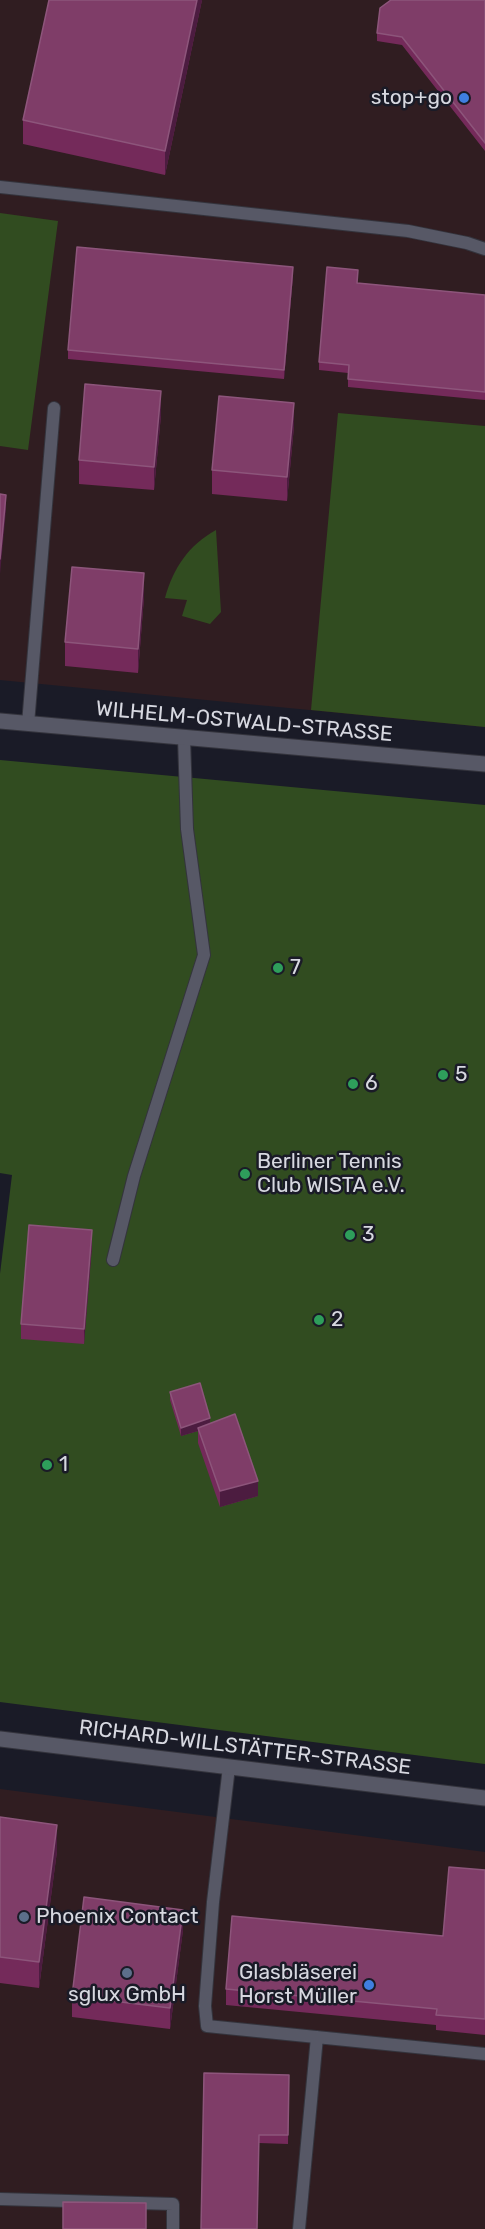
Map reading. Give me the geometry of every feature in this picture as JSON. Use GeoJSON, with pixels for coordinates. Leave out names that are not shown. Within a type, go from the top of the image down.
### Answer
{"type":"FeatureCollection","features":[{"type":"Feature","properties":{"kind":"street","name":"WILHELM-OSTWALD-STRASSE"},"geometry":{"type":"LineString","coordinates":[[0,721],[485,764]]}},
{"type":"Feature","properties":{"kind":"street","name":"RICHARD-WILLSTÄTTER-STRASSE"},"geometry":{"type":"LineString","coordinates":[[0,1739],[485,1798]]}},
{"type":"Feature","properties":{"kind":"lane"},"geometry":{"type":"LineString","coordinates":[[0,187],[408,231],[485,249]]}},
{"type":"Feature","properties":{"kind":"lane"},"geometry":{"type":"LineString","coordinates":[[28,724],[54,408]]}},
{"type":"Feature","properties":{"kind":"lane"},"geometry":{"type":"LineString","coordinates":[[113,1260],[134,1176],[204,955],[187,830],[184,738]]}},
{"type":"Feature","properties":{"kind":"lane"},"geometry":{"type":"LineString","coordinates":[[229,1767],[213,1902],[205,2006],[207,2026],[485,2054]]}},
{"type":"Feature","properties":{"kind":"lane"},"geometry":{"type":"LineString","coordinates":[[299,2229],[317,2037]]}},
{"type":"Feature","properties":{"kind":"lane"},"geometry":{"type":"LineString","coordinates":[[0,2199],[173,2204],[173,2229]]}},
{"type":"Feature","properties":{"kind":"shaded area"},"geometry":{"type":"Polygon","coordinates":[[[0,0],[485,0],[485,727],[0,680],[0,0]]]}},
{"type":"Feature","properties":{"kind":"shaded area"},"geometry":{"type":"Polygon","coordinates":[[[0,1789],[485,1852],[485,2229],[0,2229],[0,1789]]]}},
{"type":"Feature","properties":{"kind":"green space"},"geometry":{"type":"Polygon","coordinates":[[[0,213],[58,221],[28,450],[0,446],[0,213]]]}},
{"type":"Feature","properties":{"kind":"green space"},"geometry":{"type":"Polygon","coordinates":[[[338,413],[485,426],[485,727],[311,710],[338,413]]]}},
{"type":"Feature","properties":{"kind":"green space"},"geometry":{"type":"Polygon","coordinates":[[[216,530],[221,612],[210,624],[182,616],[187,600],[165,598],[183,558],[197,543],[216,530]]]}},
{"type":"Feature","properties":{"kind":"green space","name":"Berliner Tennis Club WISTA e.V."},"geometry":{"type":"Polygon","coordinates":[[[0,760],[485,805],[485,1764],[0,1702],[0,1274],[12,1175],[0,1173],[0,760]]]}},
{"type":"Feature","properties":{"kind":"building"},"geometry":{"type":"Polygon","coordinates":[[[49,0],[197,0],[165,151],[23,120],[49,0]]]}},
{"type":"Feature","properties":{"kind":"building","name":"stop+go"},"geometry":{"type":"Polygon","coordinates":[[[391,0],[485,0],[485,143],[402,37],[377,33],[380,8],[391,0]]]}},
{"type":"Feature","properties":{"kind":"building"},"geometry":{"type":"Polygon","coordinates":[[[77,247],[293,267],[284,370],[68,350],[77,247]]]}},
{"type":"Feature","properties":{"kind":"building"},"geometry":{"type":"Polygon","coordinates":[[[327,267],[358,270],[357,283],[485,295],[485,392],[348,379],[349,365],[319,362],[327,267]]]}},
{"type":"Feature","properties":{"kind":"building"},"geometry":{"type":"Polygon","coordinates":[[[85,384],[161,391],[154,467],[79,460],[85,384]]]}},
{"type":"Feature","properties":{"kind":"building"},"geometry":{"type":"Polygon","coordinates":[[[219,396],[294,403],[287,477],[212,470],[219,396]]]}},
{"type":"Feature","properties":{"kind":"building"},"geometry":{"type":"Polygon","coordinates":[[[0,494],[6,495],[0,559],[0,494]]]}},
{"type":"Feature","properties":{"kind":"building"},"geometry":{"type":"Polygon","coordinates":[[[72,567],[144,573],[138,649],[65,642],[72,567]]]}},
{"type":"Feature","properties":{"kind":"building"},"geometry":{"type":"Polygon","coordinates":[[[29,1225],[92,1230],[84,1329],[21,1324],[29,1225]]]}},
{"type":"Feature","properties":{"kind":"building"},"geometry":{"type":"Polygon","coordinates":[[[200,1383],[210,1418],[181,1428],[170,1392],[200,1383]]]}},
{"type":"Feature","properties":{"kind":"building"},"geometry":{"type":"Polygon","coordinates":[[[235,1414],[258,1481],[220,1491],[198,1428],[235,1414]]]}},
{"type":"Feature","properties":{"kind":"building","name":"Phoenix Contact"},"geometry":{"type":"Polygon","coordinates":[[[0,1817],[57,1825],[39,1962],[0,1957],[0,1817]]]}},
{"type":"Feature","properties":{"kind":"building"},"geometry":{"type":"Polygon","coordinates":[[[449,1867],[485,1870],[485,2019],[436,2015],[437,2009],[226,1989],[232,1916],[443,1936],[449,1867]]]}},
{"type":"Feature","properties":{"kind":"building","name":"sglux GmbH"},"geometry":{"type":"Polygon","coordinates":[[[84,1897],[183,1910],[170,2008],[72,1996],[84,1897]]]}},
{"type":"Feature","properties":{"kind":"building"},"geometry":{"type":"Polygon","coordinates":[[[204,2073],[289,2075],[288,2135],[259,2135],[257,2229],[201,2229],[204,2073]]]}},
{"type":"Feature","properties":{"kind":"building"},"geometry":{"type":"Polygon","coordinates":[[[63,2202],[146,2203],[146,2229],[63,2229],[63,2202]]]}},
{"type":"Feature","properties":{"kind":"place","name":"stop+go"},"geometry":{"type":"Point","coordinates":[464,98]}},
{"type":"Feature","properties":{"kind":"place","name":"7"},"geometry":{"type":"Point","coordinates":[278,968]}},
{"type":"Feature","properties":{"kind":"place","name":"5"},"geometry":{"type":"Point","coordinates":[443,1075]}},
{"type":"Feature","properties":{"kind":"place","name":"6"},"geometry":{"type":"Point","coordinates":[353,1084]}},
{"type":"Feature","properties":{"kind":"place","name":"Berliner Tennis Club WISTA e.V."},"geometry":{"type":"Point","coordinates":[245,1174]}},
{"type":"Feature","properties":{"kind":"place","name":"3"},"geometry":{"type":"Point","coordinates":[350,1235]}},
{"type":"Feature","properties":{"kind":"place","name":"2"},"geometry":{"type":"Point","coordinates":[319,1320]}},
{"type":"Feature","properties":{"kind":"place","name":"1"},"geometry":{"type":"Point","coordinates":[47,1465]}},
{"type":"Feature","properties":{"kind":"place","name":"Phoenix Contact"},"geometry":{"type":"Point","coordinates":[24,1917]}},
{"type":"Feature","properties":{"kind":"place","name":"sglux GmbH"},"geometry":{"type":"Point","coordinates":[127,1973]}},
{"type":"Feature","properties":{"kind":"place","name":"Glasbläserei Horst Müller"},"geometry":{"type":"Point","coordinates":[369,1985]}}]}
